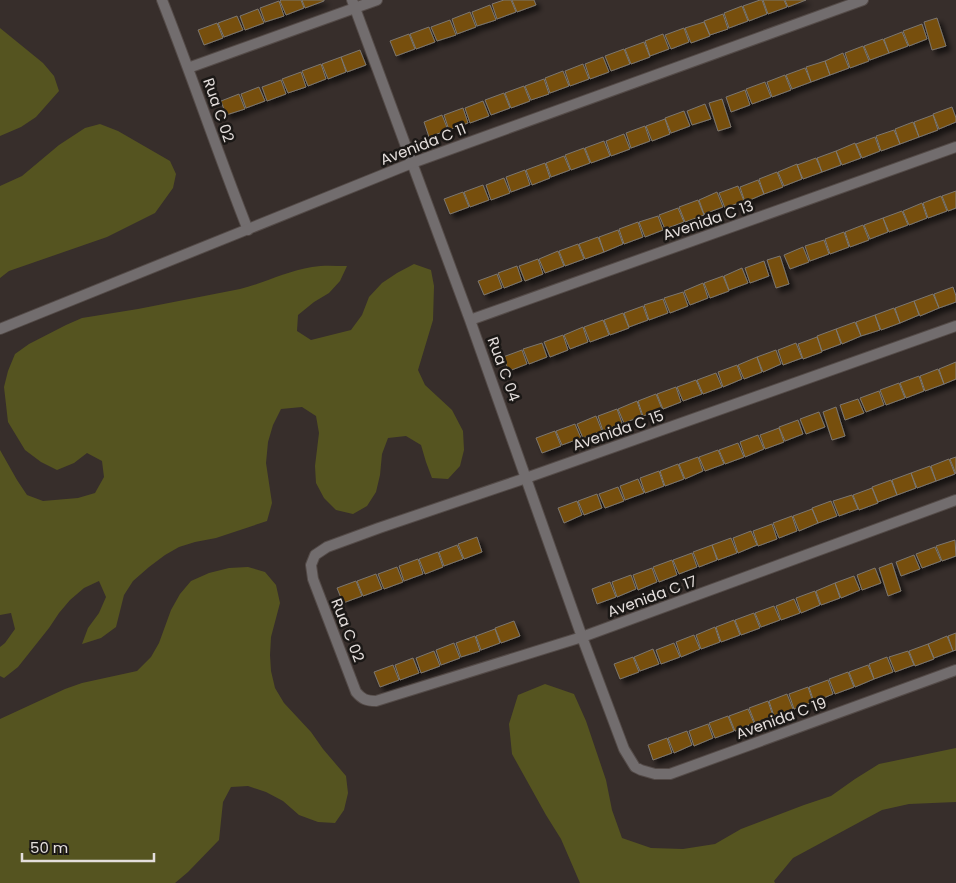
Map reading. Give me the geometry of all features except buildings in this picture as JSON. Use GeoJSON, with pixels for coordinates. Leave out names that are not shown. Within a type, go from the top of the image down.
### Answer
{"type":"FeatureCollection","features":[{"type":"Feature","properties":{"kind":"street","name":"Rua C 02"},"geometry":{"type":"LineString","coordinates":[[162,0],[217,152],[248,230]]}},
{"type":"Feature","properties":{"kind":"street"},"geometry":{"type":"LineString","coordinates":[[188,68],[353,4],[377,0]]}},
{"type":"Feature","properties":{"kind":"street","name":"Avenida C 11"},"geometry":{"type":"LineString","coordinates":[[0,329],[412,163],[863,0]]}},
{"type":"Feature","properties":{"kind":"street","name":"Rua C 04"},"geometry":{"type":"LineString","coordinates":[[353,4],[470,320],[582,637],[624,749]]}},
{"type":"Feature","properties":{"kind":"street","name":"Avenida C 13"},"geometry":{"type":"LineString","coordinates":[[470,320],[956,147]]}},
{"type":"Feature","properties":{"kind":"street","name":"Avenida C 15"},"geometry":{"type":"LineString","coordinates":[[313,579],[311,565],[315,555],[327,547],[956,326]]}},
{"type":"Feature","properties":{"kind":"street","name":"Avenida C 17"},"geometry":{"type":"LineString","coordinates":[[356,692],[361,698],[368,701],[381,699],[582,637],[956,500]]}},
{"type":"Feature","properties":{"kind":"street","name":"Rua C 02"},"geometry":{"type":"LineString","coordinates":[[313,579],[356,692]]}},
{"type":"Feature","properties":{"kind":"street","name":"Avenida C 19"},"geometry":{"type":"LineString","coordinates":[[624,749],[634,767],[655,774],[670,774],[956,670]]}},
{"type":"Feature","properties":{"kind":"shaded area"},"geometry":{"type":"Polygon","coordinates":[[[0,28],[43,63],[54,76],[59,91],[36,117],[21,127],[0,136],[0,28]]]}},
{"type":"Feature","properties":{"kind":"shaded area"},"geometry":{"type":"Polygon","coordinates":[[[100,124],[118,131],[170,161],[176,174],[173,188],[155,213],[107,237],[9,271],[0,278],[0,186],[22,176],[59,145],[85,128],[100,124]]]}},
{"type":"Feature","properties":{"kind":"shaded area"},"geometry":{"type":"Polygon","coordinates":[[[414,264],[431,270],[434,286],[433,320],[418,370],[425,385],[452,410],[463,431],[464,450],[460,466],[448,479],[432,478],[421,445],[406,436],[388,438],[382,454],[376,492],[367,506],[353,514],[336,510],[324,498],[316,483],[315,466],[319,433],[316,416],[302,407],[281,409],[273,425],[268,442],[266,463],[272,503],[267,521],[216,538],[179,547],[165,555],[133,581],[124,595],[116,627],[101,638],[82,644],[88,628],[99,613],[106,597],[99,581],[84,588],[59,613],[18,667],[4,678],[0,676],[0,647],[15,629],[11,613],[0,615],[0,450],[27,495],[43,501],[78,498],[95,493],[104,477],[102,461],[87,453],[74,463],[57,470],[41,462],[25,450],[8,422],[4,387],[15,354],[29,344],[82,318],[240,289],[312,267],[347,266],[340,281],[329,293],[298,315],[297,331],[311,340],[351,330],[362,315],[369,297],[382,283],[414,264]]]}},
{"type":"Feature","properties":{"kind":"shaded area"},"geometry":{"type":"Polygon","coordinates":[[[248,567],[265,572],[276,585],[280,603],[271,637],[270,655],[275,688],[284,703],[311,732],[346,776],[348,793],[344,810],[335,823],[318,822],[299,815],[283,801],[266,792],[248,786],[231,787],[223,802],[219,840],[175,883],[0,883],[0,719],[82,683],[137,671],[151,657],[159,643],[171,610],[180,594],[191,581],[209,573],[229,568],[248,567]]]}},
{"type":"Feature","properties":{"kind":"shaded area"},"geometry":{"type":"Polygon","coordinates":[[[545,684],[574,694],[586,721],[606,780],[612,810],[622,838],[651,848],[683,849],[715,844],[741,829],[831,796],[879,764],[956,748],[956,802],[909,804],[882,810],[793,858],[774,881],[775,883],[580,883],[561,839],[512,754],[509,724],[518,695],[545,684]]]}}]}
